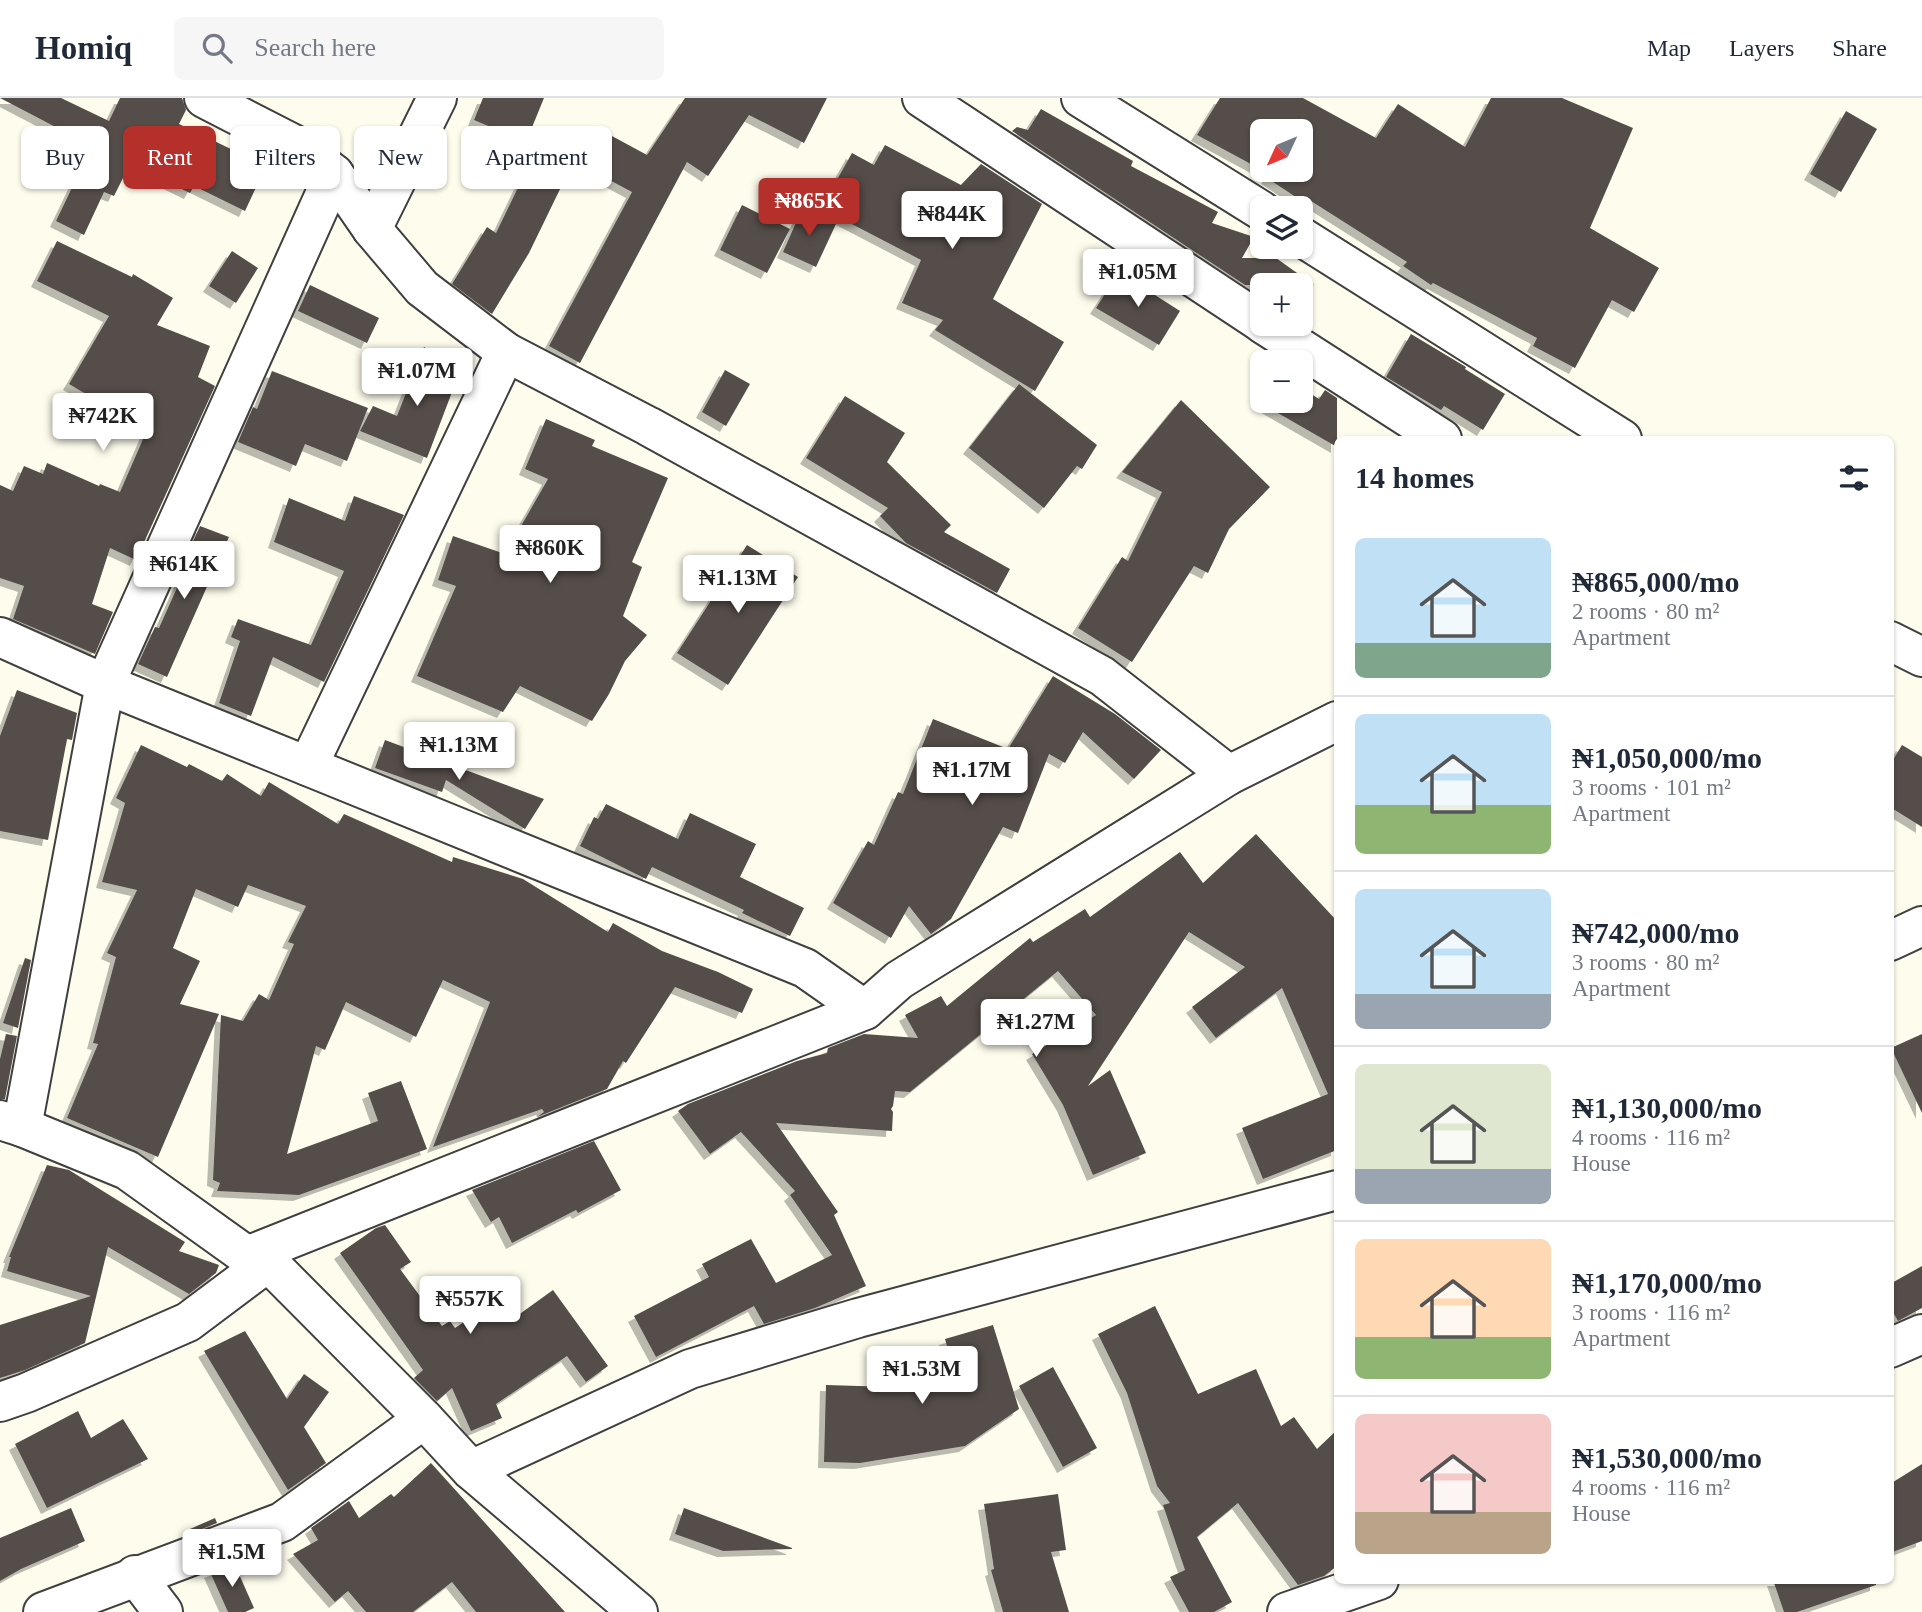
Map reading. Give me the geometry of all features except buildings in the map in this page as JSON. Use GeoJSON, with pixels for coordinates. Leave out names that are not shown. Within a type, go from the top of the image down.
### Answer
{"type":"FeatureCollection","features":[{"type":"Feature","properties":{"kind":"street"},"geometry":{"type":"LineString","coordinates":[[204,98],[258,126]]}},
{"type":"Feature","properties":{"kind":"street"},"geometry":{"type":"LineString","coordinates":[[372,229],[436,98]]}},
{"type":"Feature","properties":{"kind":"street"},"geometry":{"type":"LineString","coordinates":[[922,98],[1250,315]]}},
{"type":"Feature","properties":{"kind":"street"},"geometry":{"type":"LineString","coordinates":[[1081,98],[1250,204]]}},
{"type":"Feature","properties":{"kind":"street"},"geometry":{"type":"LineString","coordinates":[[340,183],[372,229],[422,288],[506,352],[648,426],[1102,676],[1229,775]]}},
{"type":"Feature","properties":{"kind":"street"},"geometry":{"type":"LineString","coordinates":[[327,189],[105,684],[11,1123],[127,1170],[258,1259],[424,1419],[471,1470],[638,1612]]}},
{"type":"Feature","properties":{"kind":"street"},"geometry":{"type":"LineString","coordinates":[[1313,244],[1617,436]]}},
{"type":"Feature","properties":{"kind":"street"},"geometry":{"type":"LineString","coordinates":[[1282,336],[1437,436]]}},
{"type":"Feature","properties":{"kind":"street"},"geometry":{"type":"LineString","coordinates":[[308,766],[506,352]]}},
{"type":"Feature","properties":{"kind":"street"},"geometry":{"type":"LineString","coordinates":[[0,637],[105,684],[805,968],[864,1010]]}},
{"type":"Feature","properties":{"kind":"street"},"geometry":{"type":"LineString","coordinates":[[1894,643],[1922,657]]}},
{"type":"Feature","properties":{"kind":"street"},"geometry":{"type":"LineString","coordinates":[[0,1402],[188,1322],[258,1259],[864,1010],[899,980],[1229,775],[1334,723]]}},
{"type":"Feature","properties":{"kind":"street"},"geometry":{"type":"LineString","coordinates":[[1894,939],[1922,926]]}},
{"type":"Feature","properties":{"kind":"street"},"geometry":{"type":"LineString","coordinates":[[471,1470],[690,1370],[858,1318],[1334,1191]]}},
{"type":"Feature","properties":{"kind":"street"},"geometry":{"type":"LineString","coordinates":[[1894,1346],[1922,1334]]}},
{"type":"Feature","properties":{"kind":"street"},"geometry":{"type":"LineString","coordinates":[[43,1612],[282,1522],[424,1419]]}},
{"type":"Feature","properties":{"kind":"street"},"geometry":{"type":"LineString","coordinates":[[135,1576],[163,1612]]}},
{"type":"Feature","properties":{"kind":"street"},"geometry":{"type":"LineString","coordinates":[[1287,1612],[1368,1584]]}}]}
